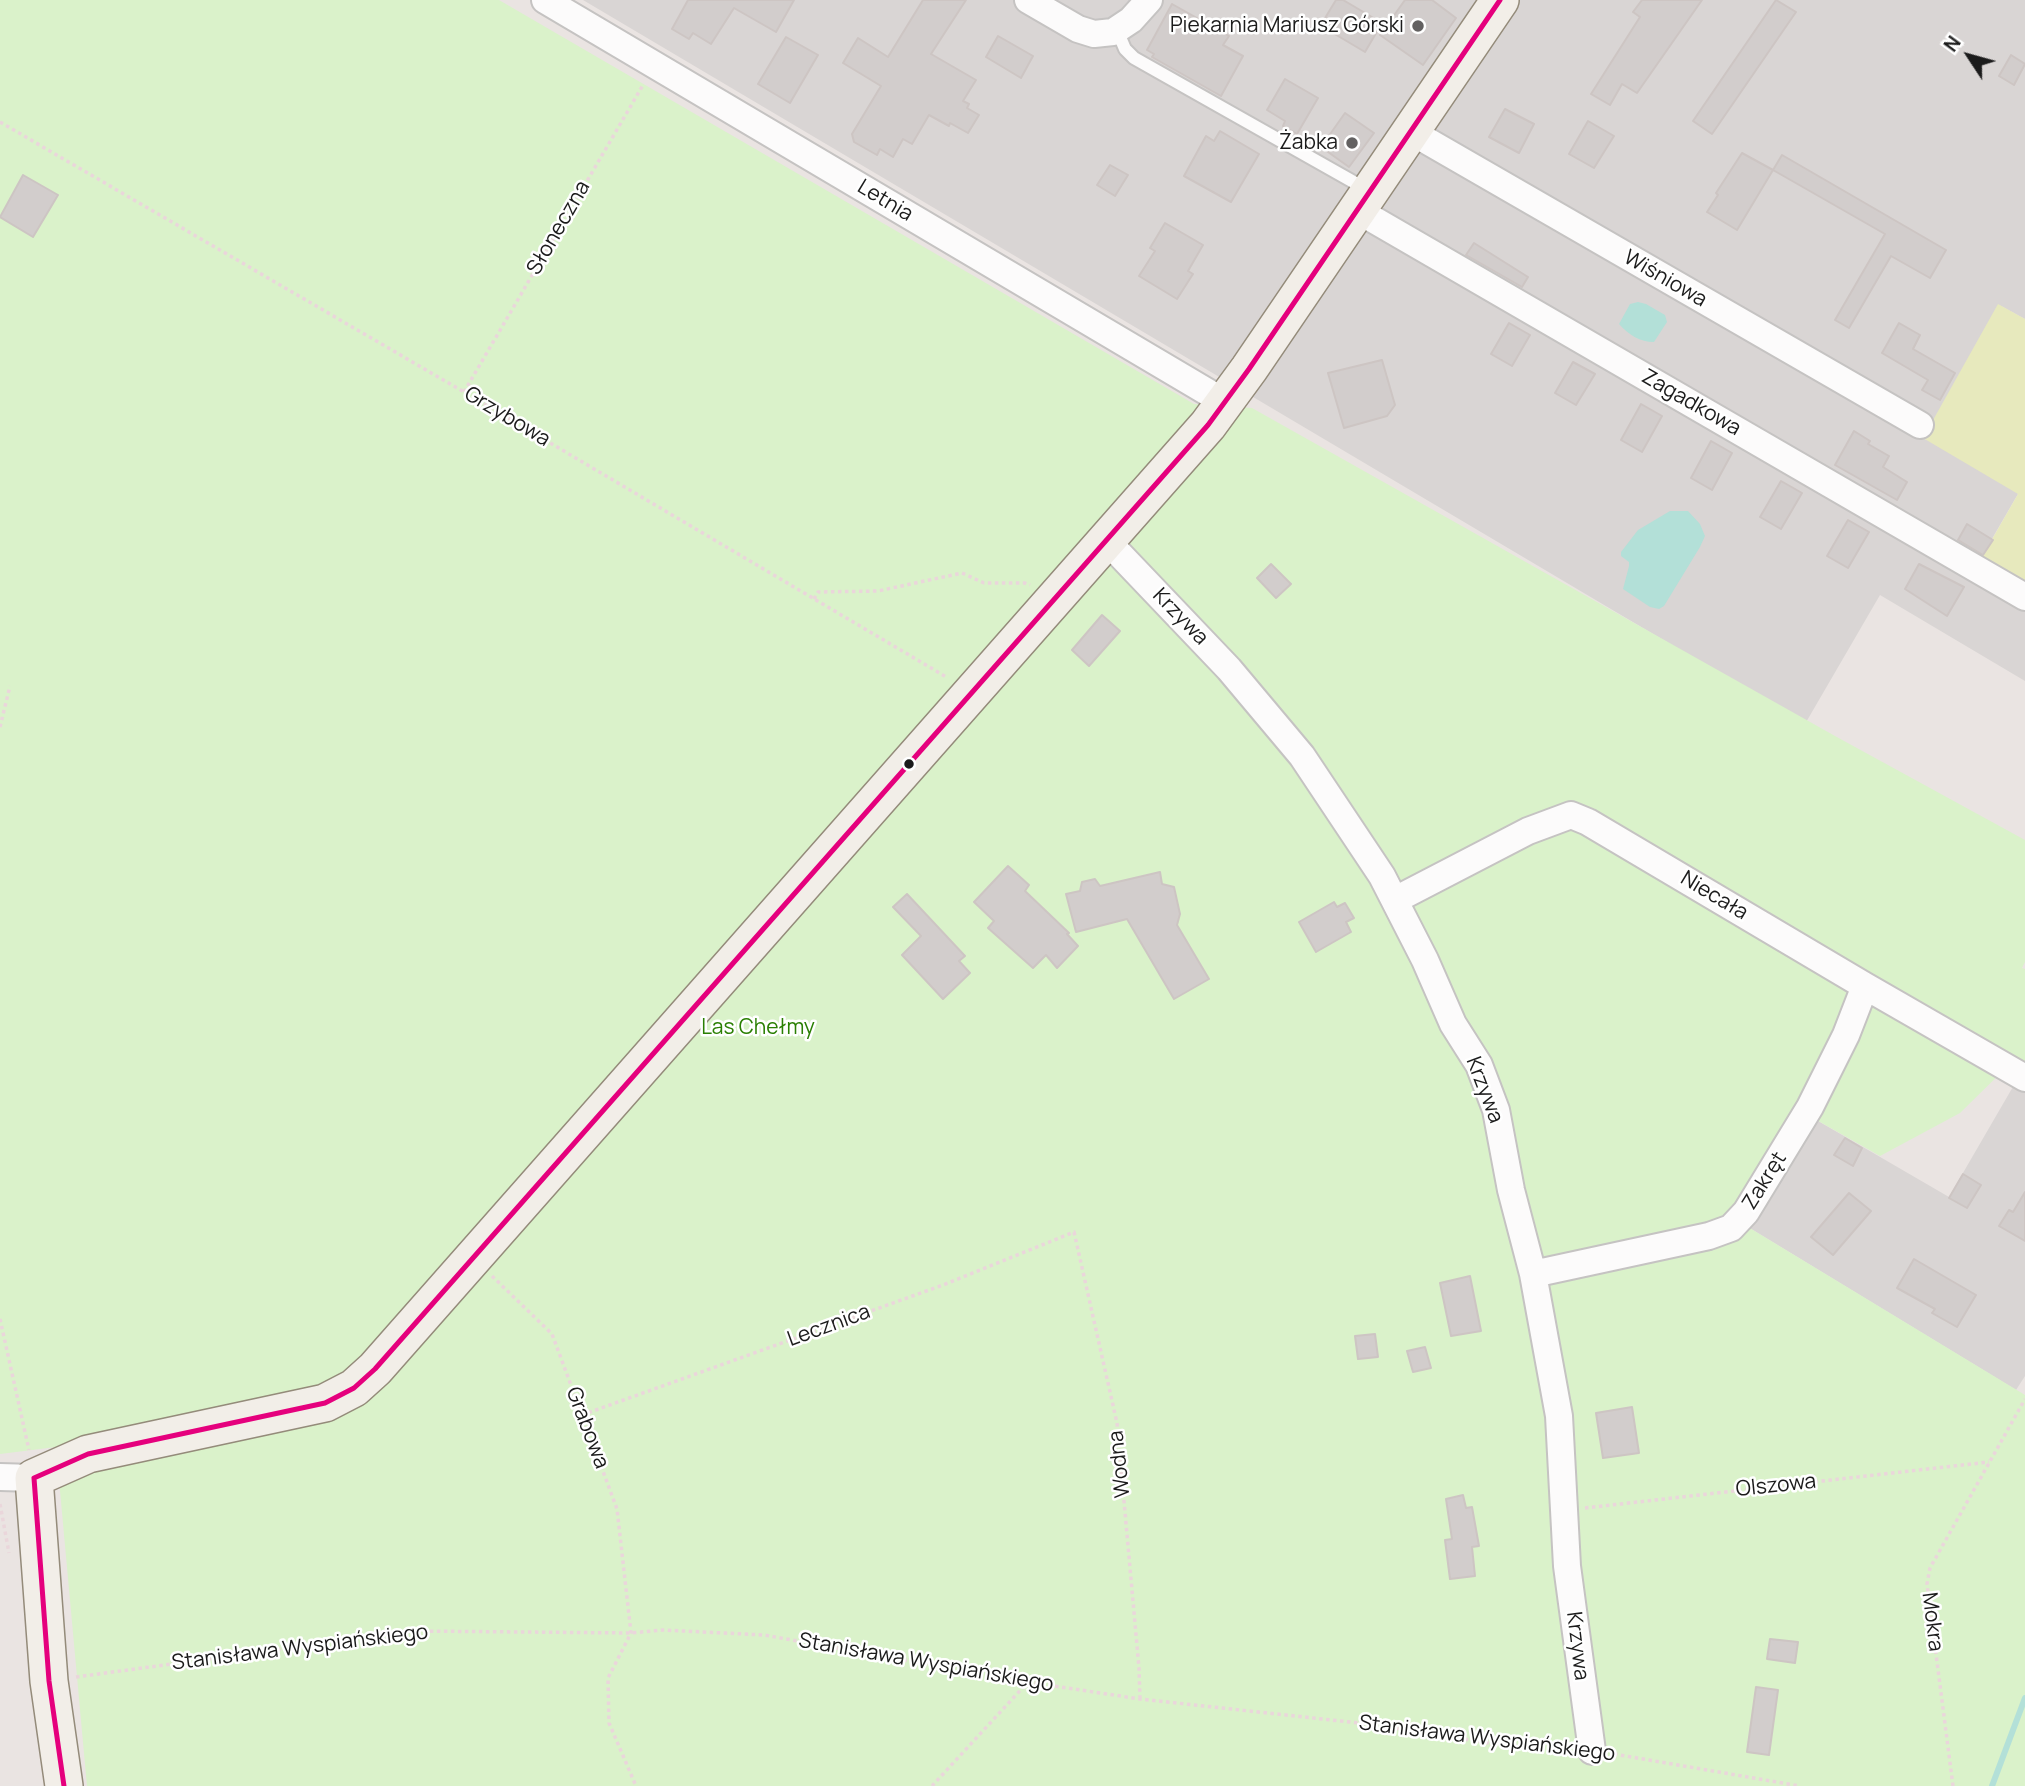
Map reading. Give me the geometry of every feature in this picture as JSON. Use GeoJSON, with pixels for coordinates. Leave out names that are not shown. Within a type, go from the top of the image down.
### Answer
{"type":"FeatureCollection","features":[{"type":"Feature","properties":{"kind":"street","name":"Letnia"},"geometry":{"type":"LineString","coordinates":[[545,0],[1226,403]]}},
{"type":"Feature","properties":{"kind":"street"},"geometry":{"type":"LineString","coordinates":[[1028,0],[1078,29],[1094,34],[1117,30],[1131,20],[1149,0]]}},
{"type":"Feature","properties":{"kind":"street"},"geometry":{"type":"LineString","coordinates":[[64,1786],[17,1477],[88,1454],[313,1406],[345,1394],[375,1369],[974,693],[1226,403],[1410,131],[1492,2]]}},
{"type":"Feature","properties":{"kind":"street","name":"Wiśniowa"},"geometry":{"type":"LineString","coordinates":[[1410,131],[1920,425]]}},
{"type":"Feature","properties":{"kind":"street","name":"Zagadkowa"},"geometry":{"type":"LineString","coordinates":[[1363,200],[2025,597]]}},
{"type":"Feature","properties":{"kind":"street","name":"Krzywa"},"geometry":{"type":"LineString","coordinates":[[1107,541],[1229,669],[1302,756],[1352,829],[1395,900],[1453,1024],[1479,1065],[1496,1110],[1511,1190],[1533,1274],[1559,1416],[1567,1566],[1592,1751]]}},
{"type":"Feature","properties":{"kind":"street","name":"Niecała"},"geometry":{"type":"LineString","coordinates":[[1395,900],[1528,831],[1571,815],[1588,822],[2025,1077]]}},
{"type":"Feature","properties":{"kind":"street","name":"Zakręt"},"geometry":{"type":"LineString","coordinates":[[1533,1274],[1709,1236],[1731,1228],[1746,1212],[1810,1107],[1846,1035],[1865,986]]}},
{"type":"Feature","properties":{"kind":"lane"},"geometry":{"type":"LineString","coordinates":[[1117,30],[1125,49],[1134,58],[1363,200]]}},
{"type":"Feature","properties":{"kind":"path","name":"Słoneczna"},"geometry":{"type":"LineString","coordinates":[[464,392],[655,65]]}},
{"type":"Feature","properties":{"kind":"path","name":"Grzybowa"},"geometry":{"type":"LineString","coordinates":[[0,122],[974,693]]}},
{"type":"Feature","properties":{"kind":"path"},"geometry":{"type":"LineString","coordinates":[[814,598],[818,592],[878,591],[961,573],[984,583],[1025,583],[1034,587]]}},
{"type":"Feature","properties":{"kind":"path"},"geometry":{"type":"LineString","coordinates":[[0,727],[9,686]]}},
{"type":"Feature","properties":{"kind":"path","name":"Lecznica"},"geometry":{"type":"LineString","coordinates":[[582,1415],[943,1285],[1074,1232]]}},
{"type":"Feature","properties":{"kind":"path","name":"Wodna"},"geometry":{"type":"LineString","coordinates":[[1074,1232],[1117,1423],[1140,1699]]}},
{"type":"Feature","properties":{"kind":"path","name":"Grabowa"},"geometry":{"type":"LineString","coordinates":[[473,1258],[552,1334],[617,1509],[631,1633]]}},
{"type":"Feature","properties":{"kind":"path"},"geometry":{"type":"LineString","coordinates":[[0,1319],[25,1427],[17,1477]]}},
{"type":"Feature","properties":{"kind":"path","name":"Mokra"},"geometry":{"type":"LineString","coordinates":[[1953,1786],[1927,1584],[1930,1568],[2025,1399]]}},
{"type":"Feature","properties":{"kind":"path","name":"Olszowa"},"geometry":{"type":"LineString","coordinates":[[1563,1511],[1989,1462]]}},
{"type":"Feature","properties":{"kind":"path","name":"Stanisława Wyspiańskiego"},"geometry":{"type":"LineString","coordinates":[[49,1681],[415,1631],[631,1633],[663,1630],[764,1634],[1028,1682],[1140,1699],[1368,1724],[1489,1743],[1592,1751],[1800,1786]]}},
{"type":"Feature","properties":{"kind":"path"},"geometry":{"type":"LineString","coordinates":[[631,1633],[608,1678],[609,1723],[636,1786]]}},
{"type":"Feature","properties":{"kind":"path"},"geometry":{"type":"LineString","coordinates":[[932,1786],[1028,1682]]}},
{"type":"Feature","properties":{"kind":"shaded area"},"geometry":{"type":"Polygon","coordinates":[[[583,0],[2025,0],[2025,319],[1999,305],[2018,494],[1971,575],[2025,607],[2025,681],[1880,595],[1805,724],[583,0]]]}},
{"type":"Feature","properties":{"kind":"shaded area"},"geometry":{"type":"Polygon","coordinates":[[[2014,1085],[2025,1091],[2025,1376],[2016,1390],[1748,1227],[1813,1118],[1949,1197],[2014,1085]]]}},
{"type":"Feature","properties":{"kind":"green space","name":"Las Chełmy"},"geometry":{"type":"Polygon","coordinates":[[[0,0],[499,0],[1194,404],[1252,408],[2025,840],[2025,962],[2022,968],[2025,969],[2025,1063],[2016,1058],[1960,1113],[1880,1156],[1813,1118],[1748,1227],[2025,1395],[2025,1786],[87,1786],[56,1447],[0,1454],[0,0]]]}},
{"type":"Feature","properties":{"kind":"green space"},"geometry":{"type":"Polygon","coordinates":[[[1998,304],[2025,319],[2025,588],[1979,562],[2018,494],[1923,438],[1998,304]]]}},
{"type":"Feature","properties":{"kind":"water"},"geometry":{"type":"Polygon","coordinates":[[[1638,302],[1665,315],[1667,322],[1654,342],[1635,337],[1619,324],[1630,304],[1638,302]]]}},
{"type":"Feature","properties":{"kind":"water"},"geometry":{"type":"Polygon","coordinates":[[[1670,511],[1688,511],[1700,524],[1705,536],[1664,606],[1659,609],[1650,607],[1623,589],[1629,562],[1621,556],[1621,552],[1638,530],[1670,511]]]}},
{"type":"Feature","properties":{"kind":"building"},"geometry":{"type":"Polygon","coordinates":[[[688,0],[794,0],[776,32],[734,8],[711,44],[693,33],[689,39],[672,29],[688,0]]]}},
{"type":"Feature","properties":{"kind":"building"},"geometry":{"type":"Polygon","coordinates":[[[923,0],[966,0],[931,54],[976,80],[963,101],[969,104],[967,108],[979,115],[968,133],[929,115],[912,144],[903,139],[893,157],[880,149],[877,155],[854,142],[852,134],[881,86],[843,63],[858,38],[888,57],[923,0]]]}},
{"type":"Feature","properties":{"kind":"building"},"geometry":{"type":"Polygon","coordinates":[[[1336,0],[1343,0],[1382,23],[1365,52],[1328,30],[1329,27],[1322,23],[1336,0]]]}},
{"type":"Feature","properties":{"kind":"building","name":"Piekarnia Mariusz Górski"},"geometry":{"type":"Polygon","coordinates":[[[1405,0],[1432,0],[1456,18],[1423,65],[1380,35],[1405,0]]]}},
{"type":"Feature","properties":{"kind":"building"},"geometry":{"type":"Polygon","coordinates":[[[1642,0],[1702,0],[1637,93],[1622,84],[1610,105],[1591,94],[1640,17],[1633,12],[1642,0]]]}},
{"type":"Feature","properties":{"kind":"building"},"geometry":{"type":"Polygon","coordinates":[[[1776,0],[1796,12],[1712,134],[1693,121],[1776,0]]]}},
{"type":"Feature","properties":{"kind":"building"},"geometry":{"type":"Polygon","coordinates":[[[1172,4],[1229,36],[1223,45],[1243,56],[1221,96],[1152,57],[1154,54],[1147,50],[1172,4]]]}},
{"type":"Feature","properties":{"kind":"building"},"geometry":{"type":"Polygon","coordinates":[[[998,36],[1033,56],[1021,78],[986,57],[998,36]]]}},
{"type":"Feature","properties":{"kind":"building"},"geometry":{"type":"Polygon","coordinates":[[[786,37],[818,55],[790,103],[758,84],[786,37]]]}},
{"type":"Feature","properties":{"kind":"building"},"geometry":{"type":"Polygon","coordinates":[[[2011,55],[2025,64],[2014,85],[1999,76],[2011,55]]]}},
{"type":"Feature","properties":{"kind":"building"},"geometry":{"type":"Polygon","coordinates":[[[1285,79],[1318,98],[1297,134],[1283,126],[1285,121],[1267,110],[1285,79]]]}},
{"type":"Feature","properties":{"kind":"building"},"geometry":{"type":"Polygon","coordinates":[[[1505,109],[1534,124],[1519,153],[1489,137],[1505,109]]]}},
{"type":"Feature","properties":{"kind":"building","name":"Żabka"},"geometry":{"type":"Polygon","coordinates":[[[1345,113],[1374,133],[1349,167],[1321,147],[1345,113]]]}},
{"type":"Feature","properties":{"kind":"building"},"geometry":{"type":"Polygon","coordinates":[[[1588,121],[1614,136],[1594,168],[1569,154],[1588,121]]]}},
{"type":"Feature","properties":{"kind":"building"},"geometry":{"type":"Polygon","coordinates":[[[1220,131],[1259,154],[1231,202],[1184,176],[1206,136],[1214,141],[1220,131]]]}},
{"type":"Feature","properties":{"kind":"building"},"geometry":{"type":"Polygon","coordinates":[[[1742,153],[1773,170],[1737,230],[1707,212],[1742,153]]]}},
{"type":"Feature","properties":{"kind":"building"},"geometry":{"type":"Polygon","coordinates":[[[1782,155],[1946,250],[1930,278],[1891,256],[1849,328],[1835,320],[1885,234],[1773,170],[1782,155]]]}},
{"type":"Feature","properties":{"kind":"building"},"geometry":{"type":"Polygon","coordinates":[[[1110,165],[1128,175],[1115,196],[1097,185],[1110,165]]]}},
{"type":"Feature","properties":{"kind":"building"},"geometry":{"type":"Polygon","coordinates":[[[23,175],[58,195],[33,237],[0,217],[23,175]]]}},
{"type":"Feature","properties":{"kind":"building"},"geometry":{"type":"Polygon","coordinates":[[[1165,223],[1203,245],[1188,271],[1193,274],[1177,299],[1139,276],[1155,251],[1150,248],[1165,223]]]}},
{"type":"Feature","properties":{"kind":"building"},"geometry":{"type":"Polygon","coordinates":[[[1474,243],[1528,277],[1522,287],[1466,255],[1474,243]]]}},
{"type":"Feature","properties":{"kind":"building"},"geometry":{"type":"Polygon","coordinates":[[[1509,323],[1530,335],[1512,366],[1491,354],[1509,323]]]}},
{"type":"Feature","properties":{"kind":"building"},"geometry":{"type":"Polygon","coordinates":[[[1899,323],[1920,335],[1913,349],[1955,373],[1940,400],[1922,390],[1928,380],[1882,353],[1899,323]]]}},
{"type":"Feature","properties":{"kind":"building"},"geometry":{"type":"Polygon","coordinates":[[[1382,360],[1395,405],[1387,416],[1344,428],[1328,373],[1382,360]]]}},
{"type":"Feature","properties":{"kind":"building"},"geometry":{"type":"Polygon","coordinates":[[[1573,362],[1595,374],[1576,405],[1555,393],[1573,362]]]}},
{"type":"Feature","properties":{"kind":"building"},"geometry":{"type":"Polygon","coordinates":[[[1641,404],[1662,416],[1642,452],[1621,440],[1641,404]]]}},
{"type":"Feature","properties":{"kind":"building"},"geometry":{"type":"Polygon","coordinates":[[[1854,431],[1870,441],[1868,444],[1889,456],[1883,467],[1907,482],[1897,500],[1835,465],[1854,431]]]}},
{"type":"Feature","properties":{"kind":"building"},"geometry":{"type":"Polygon","coordinates":[[[1711,441],[1732,453],[1712,490],[1691,478],[1711,441]]]}},
{"type":"Feature","properties":{"kind":"building"},"geometry":{"type":"Polygon","coordinates":[[[1781,481],[1802,493],[1781,529],[1760,517],[1781,481]]]}},
{"type":"Feature","properties":{"kind":"building"},"geometry":{"type":"Polygon","coordinates":[[[1848,520],[1869,532],[1848,568],[1827,556],[1848,520]]]}},
{"type":"Feature","properties":{"kind":"building"},"geometry":{"type":"Polygon","coordinates":[[[1967,524],[1993,540],[1983,555],[1958,540],[1967,524]]]}},
{"type":"Feature","properties":{"kind":"building"},"geometry":{"type":"Polygon","coordinates":[[[1271,564],[1291,584],[1276,598],[1257,578],[1271,564]]]}},
{"type":"Feature","properties":{"kind":"building"},"geometry":{"type":"Polygon","coordinates":[[[1919,564],[1964,587],[1947,616],[1905,589],[1919,564]]]}},
{"type":"Feature","properties":{"kind":"building"},"geometry":{"type":"Polygon","coordinates":[[[1102,615],[1120,631],[1089,666],[1072,650],[1102,615]]]}},
{"type":"Feature","properties":{"kind":"building"},"geometry":{"type":"Polygon","coordinates":[[[1008,866],[1029,885],[1025,891],[1069,933],[1067,934],[1078,946],[1057,968],[1046,955],[1033,968],[988,928],[994,921],[974,902],[1008,866]]]}},
{"type":"Feature","properties":{"kind":"building"},"geometry":{"type":"Polygon","coordinates":[[[1160,872],[1162,884],[1174,887],[1180,914],[1177,925],[1209,979],[1174,999],[1127,919],[1076,932],[1066,894],[1080,891],[1082,882],[1095,879],[1100,886],[1160,872]]]}},
{"type":"Feature","properties":{"kind":"building"},"geometry":{"type":"Polygon","coordinates":[[[907,894],[965,956],[959,961],[970,973],[943,999],[902,955],[921,936],[893,907],[907,894]]]}},
{"type":"Feature","properties":{"kind":"building"},"geometry":{"type":"Polygon","coordinates":[[[1334,902],[1337,907],[1345,903],[1354,918],[1346,922],[1351,932],[1316,952],[1299,922],[1334,902]]]}},
{"type":"Feature","properties":{"kind":"building"},"geometry":{"type":"Polygon","coordinates":[[[1845,1138],[1862,1148],[1853,1166],[1834,1155],[1845,1138]]]}},
{"type":"Feature","properties":{"kind":"building"},"geometry":{"type":"Polygon","coordinates":[[[1963,1174],[1981,1185],[1967,1208],[1949,1198],[1963,1174]]]}},
{"type":"Feature","properties":{"kind":"building"},"geometry":{"type":"Polygon","coordinates":[[[2025,1192],[2025,1241],[1999,1226],[2009,1210],[2013,1212],[2025,1192]]]}},
{"type":"Feature","properties":{"kind":"building"},"geometry":{"type":"Polygon","coordinates":[[[1849,1193],[1871,1211],[1833,1255],[1811,1237],[1849,1193]]]}},
{"type":"Feature","properties":{"kind":"building"},"geometry":{"type":"Polygon","coordinates":[[[1914,1259],[1976,1295],[1957,1327],[1932,1313],[1935,1309],[1897,1288],[1914,1259]]]}},
{"type":"Feature","properties":{"kind":"building"},"geometry":{"type":"Polygon","coordinates":[[[1470,1276],[1481,1331],[1451,1336],[1440,1283],[1470,1276]]]}},
{"type":"Feature","properties":{"kind":"building"},"geometry":{"type":"Polygon","coordinates":[[[1375,1334],[1378,1357],[1358,1359],[1355,1336],[1375,1334]]]}},
{"type":"Feature","properties":{"kind":"building"},"geometry":{"type":"Polygon","coordinates":[[[1425,1347],[1431,1368],[1413,1372],[1407,1351],[1425,1347]]]}},
{"type":"Feature","properties":{"kind":"building"},"geometry":{"type":"Polygon","coordinates":[[[1632,1407],[1639,1453],[1603,1458],[1596,1413],[1632,1407]]]}},
{"type":"Feature","properties":{"kind":"building"},"geometry":{"type":"Polygon","coordinates":[[[1463,1495],[1466,1508],[1472,1507],[1479,1546],[1472,1547],[1475,1576],[1450,1579],[1445,1540],[1452,1539],[1446,1499],[1463,1495]]]}},
{"type":"Feature","properties":{"kind":"building"},"geometry":{"type":"Polygon","coordinates":[[[1770,1639],[1798,1642],[1795,1663],[1767,1659],[1770,1639]]]}},
{"type":"Feature","properties":{"kind":"building"},"geometry":{"type":"Polygon","coordinates":[[[1756,1687],[1778,1690],[1769,1755],[1747,1752],[1756,1687]]]}},
{"type":"Feature","properties":{"kind":"waterway"},"geometry":{"type":"LineString","coordinates":[[1992,1786],[2025,1698]]}},
{"type":"Feature","properties":{"kind":"transit line"},"geometry":{"type":"LineString","coordinates":[[34,1478],[88,1454],[325,1403],[354,1388],[375,1369],[1208,425],[1500,0]]}},
{"type":"Feature","properties":{"kind":"transit line"},"geometry":{"type":"LineString","coordinates":[[34,1478],[49,1681],[64,1786]]}},
{"type":"Feature","properties":{"kind":"place","name":"Piekarnia Mariusz Górski"},"geometry":{"type":"Point","coordinates":[1418,26]}},
{"type":"Feature","properties":{"kind":"place","name":"Żabka"},"geometry":{"type":"Point","coordinates":[1352,143]}}]}
